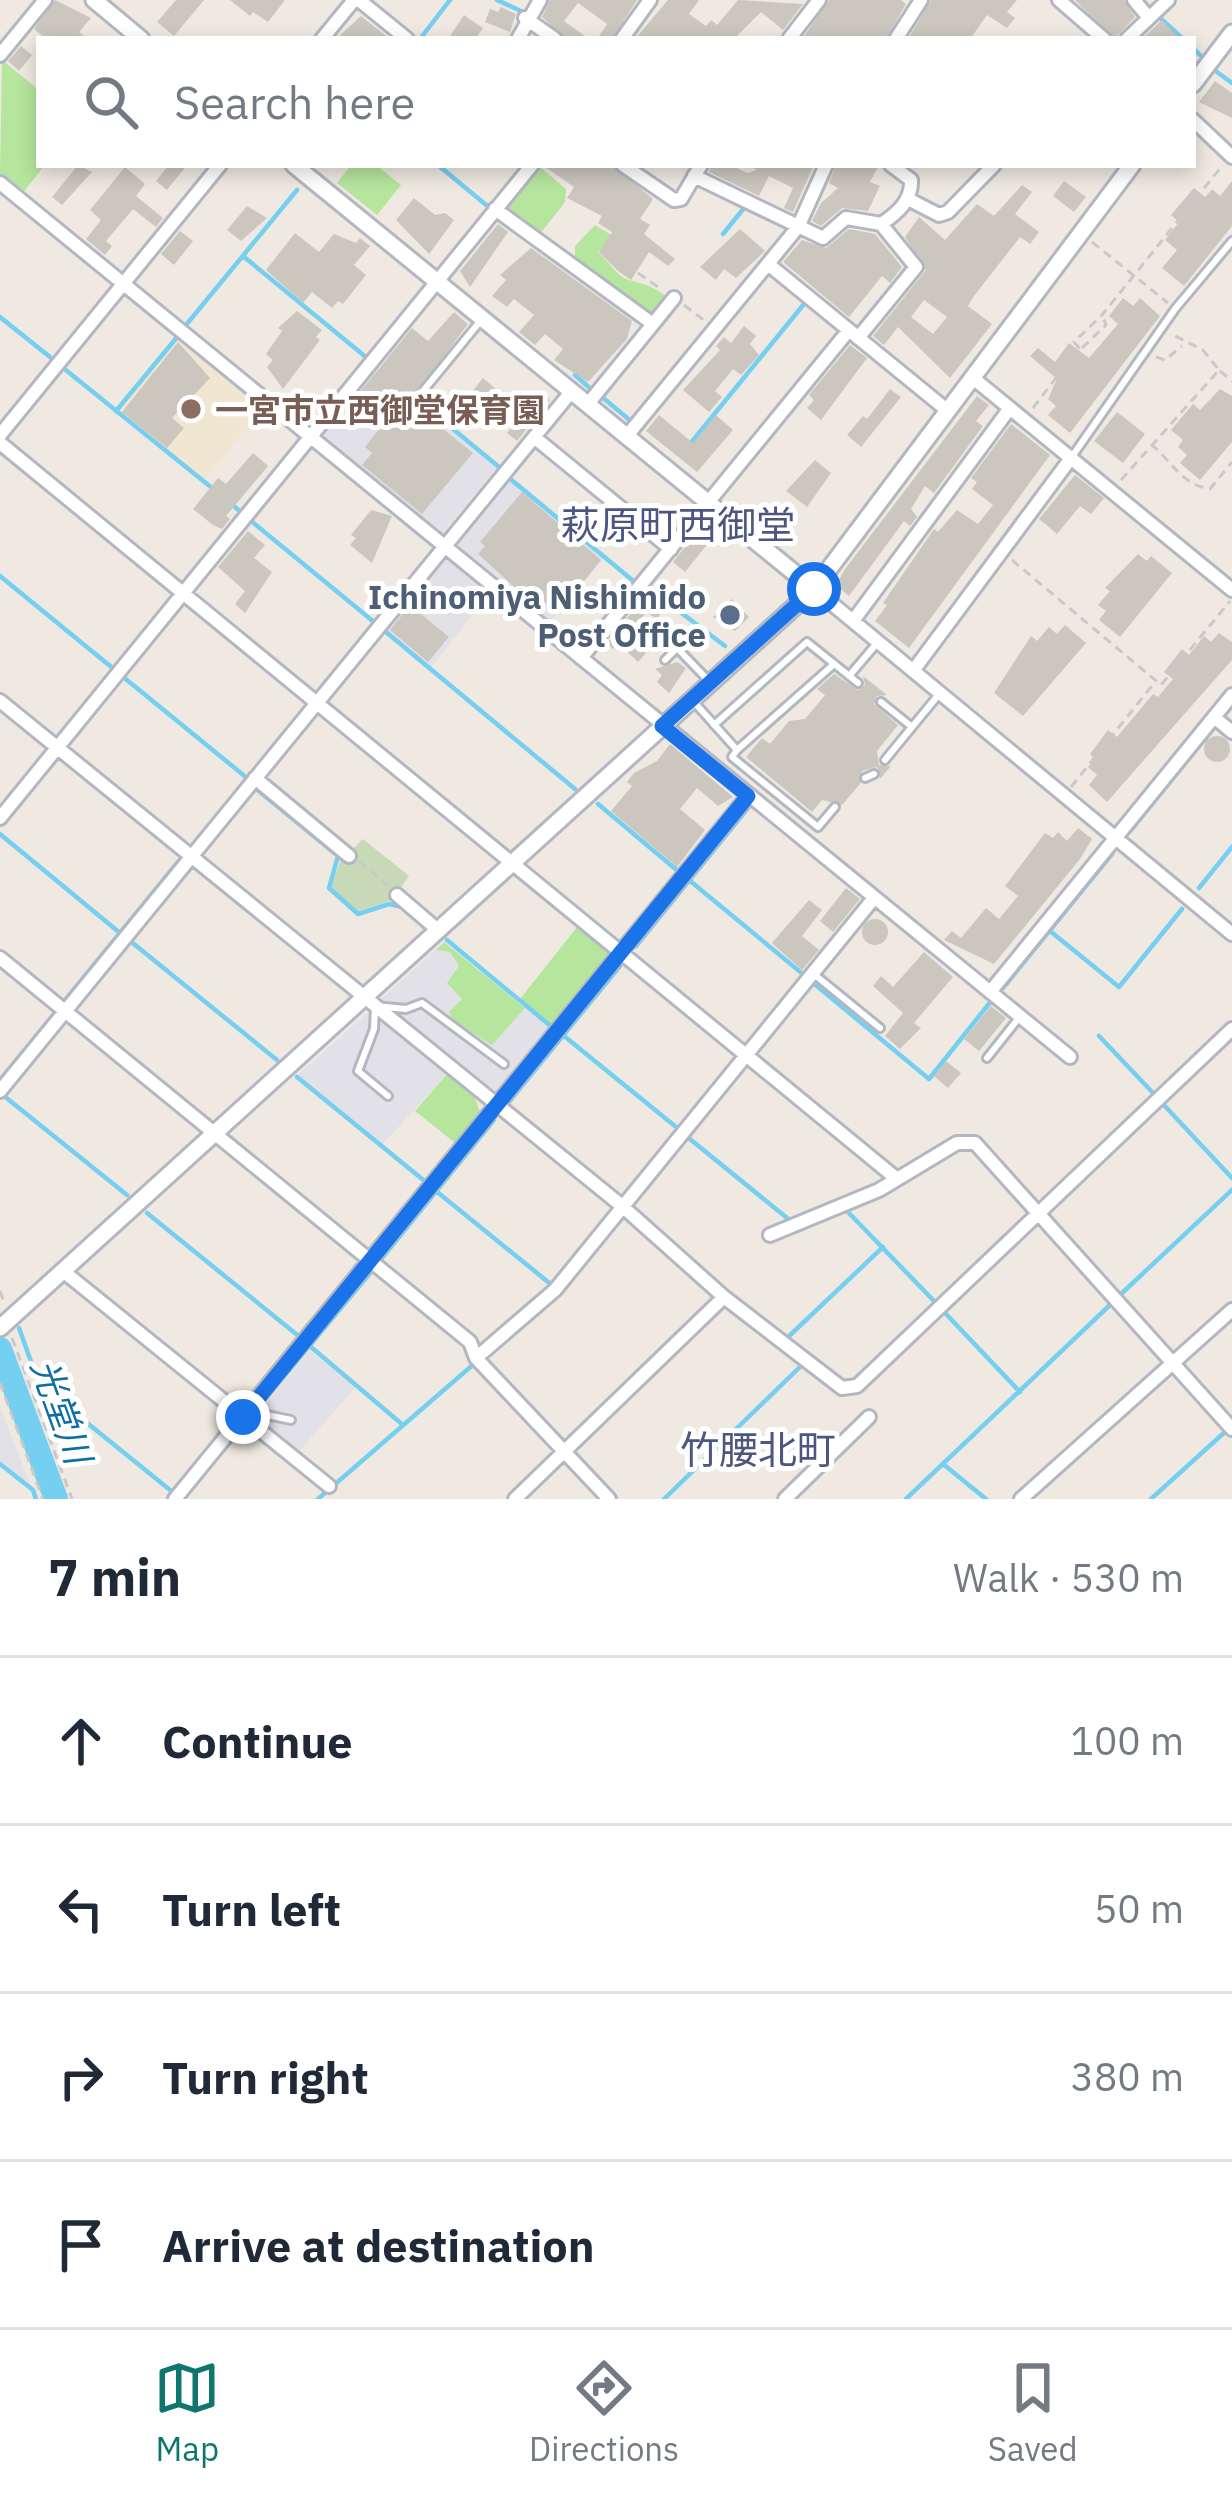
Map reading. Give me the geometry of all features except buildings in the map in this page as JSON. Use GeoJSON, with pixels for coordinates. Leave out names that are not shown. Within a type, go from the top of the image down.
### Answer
{"type":"FeatureCollection","features":[{"type":"Feature","properties":{"kind":"street"},"geometry":{"type":"LineString","coordinates":[[0,55],[45,0]]}},
{"type":"Feature","properties":{"kind":"street"},"geometry":{"type":"LineString","coordinates":[[94,0],[137,36]]}},
{"type":"Feature","properties":{"kind":"street"},"geometry":{"type":"LineString","coordinates":[[325,36],[356,0],[402,36]]}},
{"type":"Feature","properties":{"kind":"street"},"geometry":{"type":"LineString","coordinates":[[519,36],[525,18],[540,0]]}},
{"type":"Feature","properties":{"kind":"street"},"geometry":{"type":"LineString","coordinates":[[624,36],[650,0]]}},
{"type":"Feature","properties":{"kind":"street"},"geometry":{"type":"LineString","coordinates":[[791,36],[819,0]]}},
{"type":"Feature","properties":{"kind":"street"},"geometry":{"type":"LineString","coordinates":[[898,36],[921,0]]}},
{"type":"Feature","properties":{"kind":"street"},"geometry":{"type":"LineString","coordinates":[[1059,0],[1101,36]]}},
{"type":"Feature","properties":{"kind":"street"},"geometry":{"type":"LineString","coordinates":[[1134,0],[1149,17]]}},
{"type":"Feature","properties":{"kind":"street"},"geometry":{"type":"LineString","coordinates":[[1130,36],[1168,0]]}},
{"type":"Feature","properties":{"kind":"street"},"geometry":{"type":"LineString","coordinates":[[525,18],[551,36]]}},
{"type":"Feature","properties":{"kind":"street"},"geometry":{"type":"LineString","coordinates":[[1196,80],[1232,33]]}},
{"type":"Feature","properties":{"kind":"street"},"geometry":{"type":"LineString","coordinates":[[1196,123],[1231,156]]}},
{"type":"Feature","properties":{"kind":"street"},"geometry":{"type":"LineString","coordinates":[[218,168],[0,439],[897,1179]]}},
{"type":"Feature","properties":{"kind":"street"},"geometry":{"type":"LineString","coordinates":[[298,168],[1232,934]]}},
{"type":"Feature","properties":{"kind":"street"},"geometry":{"type":"LineString","coordinates":[[0,818],[529,168]]}},
{"type":"Feature","properties":{"kind":"street"},"geometry":{"type":"LineString","coordinates":[[581,658],[707,504],[916,267],[881,224],[846,218],[823,238],[698,170],[674,200],[627,168]]}},
{"type":"Feature","properties":{"kind":"street"},"geometry":{"type":"LineString","coordinates":[[626,437],[798,227],[825,168]]}},
{"type":"Feature","properties":{"kind":"street"},"geometry":{"type":"LineString","coordinates":[[881,224],[908,199],[911,180],[895,168]]}},
{"type":"Feature","properties":{"kind":"street"},"geometry":{"type":"LineString","coordinates":[[908,199],[939,215],[949,212],[991,168]]}},
{"type":"Feature","properties":{"kind":"street"},"geometry":{"type":"LineString","coordinates":[[4,1325],[216,1133],[370,1002],[439,931],[814,589],[1130,168]]}},
{"type":"Feature","properties":{"kind":"street"},"geometry":{"type":"LineString","coordinates":[[0,183],[1070,1057]]}},
{"type":"Feature","properties":{"kind":"street"},"geometry":{"type":"LineString","coordinates":[[495,209],[653,324]]}},
{"type":"Feature","properties":{"kind":"street"},"geometry":{"type":"LineString","coordinates":[[768,264],[948,412]]}},
{"type":"Feature","properties":{"kind":"street"},"geometry":{"type":"LineString","coordinates":[[587,405],[674,298]]}},
{"type":"Feature","properties":{"kind":"street"},"geometry":{"type":"LineString","coordinates":[[974,378],[1232,590]]}},
{"type":"Feature","properties":{"kind":"street"},"geometry":{"type":"LineString","coordinates":[[0,1091],[571,392]]}},
{"type":"Feature","properties":{"kind":"street"},"geometry":{"type":"LineString","coordinates":[[854,622],[1010,408]]}},
{"type":"Feature","properties":{"kind":"street"},"geometry":{"type":"LineString","coordinates":[[534,437],[671,549]]}},
{"type":"Feature","properties":{"kind":"street"},"geometry":{"type":"LineString","coordinates":[[914,671],[1071,458]]}},
{"type":"Feature","properties":{"kind":"street"},"geometry":{"type":"LineString","coordinates":[[990,992],[1232,694]]}},
{"type":"Feature","properties":{"kind":"street"},"geometry":{"type":"LineString","coordinates":[[0,700],[622,1206],[724,1297],[850,1389],[1232,1029]]}},
{"type":"Feature","properties":{"kind":"street"},"geometry":{"type":"LineString","coordinates":[[1214,717],[1232,732]]}},
{"type":"Feature","properties":{"kind":"street"},"geometry":{"type":"LineString","coordinates":[[255,778],[349,856]]}},
{"type":"Feature","properties":{"kind":"street"},"geometry":{"type":"LineString","coordinates":[[175,1499],[748,796]]}},
{"type":"Feature","properties":{"kind":"street"},"geometry":{"type":"LineString","coordinates":[[397,895],[439,931]]}},
{"type":"Feature","properties":{"kind":"street"},"geometry":{"type":"LineString","coordinates":[[476,1358],[555,1290],[874,898]]}},
{"type":"Feature","properties":{"kind":"street"},"geometry":{"type":"LineString","coordinates":[[0,958],[470,1342],[476,1358],[610,1499]]}},
{"type":"Feature","properties":{"kind":"street"},"geometry":{"type":"LineString","coordinates":[[770,1235],[897,1179],[968,1140],[1232,1429]]}},
{"type":"Feature","properties":{"kind":"street"},"geometry":{"type":"LineString","coordinates":[[63,1271],[329,1486]]}},
{"type":"Feature","properties":{"kind":"street"},"geometry":{"type":"LineString","coordinates":[[515,1499],[724,1297]]}},
{"type":"Feature","properties":{"kind":"street"},"geometry":{"type":"LineString","coordinates":[[1021,1499],[1232,1310]]}},
{"type":"Feature","properties":{"kind":"street"},"geometry":{"type":"LineString","coordinates":[[784,1499],[869,1417]]}},
{"type":"Feature","properties":{"kind":"lane"},"geometry":{"type":"LineString","coordinates":[[1071,458],[1175,309],[1232,241]]}},
{"type":"Feature","properties":{"kind":"lane"},"geometry":{"type":"LineString","coordinates":[[419,396],[482,319]]}},
{"type":"Feature","properties":{"kind":"lane"},"geometry":{"type":"LineString","coordinates":[[714,725],[807,642],[858,683]]}},
{"type":"Feature","properties":{"kind":"lane"},"geometry":{"type":"LineString","coordinates":[[849,676],[878,642]]}},
{"type":"Feature","properties":{"kind":"lane"},"geometry":{"type":"LineString","coordinates":[[664,660],[677,648],[710,682]]}},
{"type":"Feature","properties":{"kind":"lane"},"geometry":{"type":"LineString","coordinates":[[834,664],[732,757],[818,827],[835,807]]}},
{"type":"Feature","properties":{"kind":"lane"},"geometry":{"type":"LineString","coordinates":[[885,760],[940,693]]}},
{"type":"Feature","properties":{"kind":"lane"},"geometry":{"type":"LineString","coordinates":[[692,699],[737,750]]}},
{"type":"Feature","properties":{"kind":"lane"},"geometry":{"type":"LineString","coordinates":[[881,702],[912,727]]}},
{"type":"Feature","properties":{"kind":"lane"},"geometry":{"type":"LineString","coordinates":[[812,973],[880,1028]]}},
{"type":"Feature","properties":{"kind":"lane"},"geometry":{"type":"LineString","coordinates":[[388,1096],[358,1071],[374,1029],[370,1002],[406,1010],[422,1003],[504,1064]]}},
{"type":"Feature","properties":{"kind":"lane"},"geometry":{"type":"LineString","coordinates":[[987,1058],[1020,1017]]}},
{"type":"Feature","properties":{"kind":"lane"},"geometry":{"type":"LineString","coordinates":[[245,1414],[291,1420]]}},
{"type":"Feature","properties":{"kind":"path"},"geometry":{"type":"LineString","coordinates":[[1102,315],[1106,325],[1086,349],[1079,348],[1074,342],[1079,332],[1102,315],[1231,156]]}},
{"type":"Feature","properties":{"kind":"path"},"geometry":{"type":"LineString","coordinates":[[1081,232],[1175,309]]}},
{"type":"Feature","properties":{"kind":"path"},"geometry":{"type":"LineString","coordinates":[[1163,326],[1184,344],[1203,350],[1232,381]]}},
{"type":"Feature","properties":{"kind":"path"},"geometry":{"type":"LineString","coordinates":[[1148,346],[1165,360],[1184,344]]}},
{"type":"Feature","properties":{"kind":"path"},"geometry":{"type":"LineString","coordinates":[[1024,419],[1079,348]]}},
{"type":"Feature","properties":{"kind":"path"},"geometry":{"type":"LineString","coordinates":[[1112,492],[1219,370]]}},
{"type":"Feature","properties":{"kind":"path"},"geometry":{"type":"LineString","coordinates":[[1151,444],[1181,476],[1201,488],[1210,489],[1232,462]]}},
{"type":"Feature","properties":{"kind":"path"},"geometry":{"type":"LineString","coordinates":[[1002,551],[1161,685],[1232,600]]}},
{"type":"Feature","properties":{"kind":"path"},"geometry":{"type":"LineString","coordinates":[[1064,795],[1156,680]]}},
{"type":"Feature","properties":{"kind":"path"},"geometry":{"type":"LineString","coordinates":[[349,856],[397,895]]}},
{"type":"Feature","properties":{"kind":"path"},"geometry":{"type":"LineString","coordinates":[[0,1291],[4,1325],[72,1499]]}},
{"type":"Feature","properties":{"kind":"path"},"geometry":{"type":"LineString","coordinates":[[0,1383],[43,1499]]}},
{"type":"Feature","properties":{"kind":"shaded area","name":"一宮市立西御堂保育園"},"geometry":{"type":"Polygon","coordinates":[[[179,336],[265,406],[204,481],[117,411],[179,336]]]}},
{"type":"Feature","properties":{"kind":"shaded area"},"geometry":{"type":"Polygon","coordinates":[[[374,366],[497,467],[442,534],[319,439],[318,434],[374,366]]]}},
{"type":"Feature","properties":{"kind":"shaded area"},"geometry":{"type":"Polygon","coordinates":[[[506,477],[604,558],[547,626],[453,547],[506,477]]]}},
{"type":"Feature","properties":{"kind":"shaded area"},"geometry":{"type":"Polygon","coordinates":[[[447,553],[492,591],[431,667],[383,627],[447,553]]]}},
{"type":"Feature","properties":{"kind":"shaded area"},"geometry":{"type":"Polygon","coordinates":[[[444,942],[552,1030],[493,1098],[382,1006],[381,999],[444,942]]]}},
{"type":"Feature","properties":{"kind":"shaded area"},"geometry":{"type":"Polygon","coordinates":[[[368,1012],[448,1073],[382,1145],[298,1075],[368,1012]]]}},
{"type":"Feature","properties":{"kind":"shaded area"},"geometry":{"type":"Polygon","coordinates":[[[310,1351],[356,1387],[295,1456],[252,1420],[310,1351]]]}},
{"type":"Feature","properties":{"kind":"shaded area"},"geometry":{"type":"Polygon","coordinates":[[[0,1406],[31,1487],[0,1462],[0,1406]]]}},
{"type":"Feature","properties":{"kind":"green space"},"geometry":{"type":"Polygon","coordinates":[[[2,60],[36,88],[36,168],[43,168],[22,194],[0,176],[2,60]]]}},
{"type":"Feature","properties":{"kind":"green space"},"geometry":{"type":"Polygon","coordinates":[[[349,168],[380,168],[401,185],[377,215],[337,183],[349,168]]]}},
{"type":"Feature","properties":{"kind":"green space"},"geometry":{"type":"Polygon","coordinates":[[[539,168],[566,189],[565,202],[540,234],[504,206],[539,168]]]}},
{"type":"Feature","properties":{"kind":"green space"},"geometry":{"type":"Polygon","coordinates":[[[595,225],[615,237],[598,252],[616,272],[666,296],[658,310],[646,314],[575,264],[575,246],[595,225]]]}},
{"type":"Feature","properties":{"kind":"green space"},"geometry":{"type":"Polygon","coordinates":[[[363,839],[409,876],[392,900],[358,911],[330,887],[341,860],[363,839]]]}},
{"type":"Feature","properties":{"kind":"green space"},"geometry":{"type":"Polygon","coordinates":[[[581,922],[613,949],[613,956],[554,1027],[520,999],[581,922]]]}},
{"type":"Feature","properties":{"kind":"green space"},"geometry":{"type":"Polygon","coordinates":[[[444,942],[525,1008],[492,1045],[454,1021],[449,1012],[462,999],[447,983],[459,966],[450,952],[436,950],[444,942]]]}},
{"type":"Feature","properties":{"kind":"green space"},"geometry":{"type":"Polygon","coordinates":[[[448,1073],[473,1093],[482,1117],[459,1146],[415,1111],[448,1073]]]}},
{"type":"Feature","properties":{"kind":"waterway"},"geometry":{"type":"LineString","coordinates":[[422,36],[450,0]]}},
{"type":"Feature","properties":{"kind":"waterway"},"geometry":{"type":"LineString","coordinates":[[497,0],[523,12]]}},
{"type":"Feature","properties":{"kind":"waterway"},"geometry":{"type":"LineString","coordinates":[[1158,16],[1180,36]]}},
{"type":"Feature","properties":{"kind":"waterway"},"geometry":{"type":"LineString","coordinates":[[1196,51],[1200,55]]}},
{"type":"Feature","properties":{"kind":"waterway"},"geometry":{"type":"LineString","coordinates":[[1217,72],[1232,83]]}},
{"type":"Feature","properties":{"kind":"waterway"},"geometry":{"type":"LineString","coordinates":[[442,168],[491,209]]}},
{"type":"Feature","properties":{"kind":"waterway"},"geometry":{"type":"LineString","coordinates":[[186,325],[297,190]]}},
{"type":"Feature","properties":{"kind":"waterway"},"geometry":{"type":"LineString","coordinates":[[723,234],[744,208]]}},
{"type":"Feature","properties":{"kind":"waterway"},"geometry":{"type":"LineString","coordinates":[[243,256],[367,358]]}},
{"type":"Feature","properties":{"kind":"waterway"},"geometry":{"type":"LineString","coordinates":[[690,444],[804,304]]}},
{"type":"Feature","properties":{"kind":"waterway"},"geometry":{"type":"LineString","coordinates":[[0,317],[55,361]]}},
{"type":"Feature","properties":{"kind":"waterway"},"geometry":{"type":"LineString","coordinates":[[116,411],[178,336]]}},
{"type":"Feature","properties":{"kind":"waterway"},"geometry":{"type":"LineString","coordinates":[[62,367],[212,488]]}},
{"type":"Feature","properties":{"kind":"waterway"},"geometry":{"type":"LineString","coordinates":[[575,375],[593,391]]}},
{"type":"Feature","properties":{"kind":"waterway"},"geometry":{"type":"LineString","coordinates":[[413,396],[499,467]]}},
{"type":"Feature","properties":{"kind":"waterway"},"geometry":{"type":"LineString","coordinates":[[602,397],[632,422]]}},
{"type":"Feature","properties":{"kind":"waterway"},"geometry":{"type":"LineString","coordinates":[[508,477],[637,584]]}},
{"type":"Feature","properties":{"kind":"waterway"},"geometry":{"type":"LineString","coordinates":[[230,503],[241,512]]}},
{"type":"Feature","properties":{"kind":"waterway"},"geometry":{"type":"LineString","coordinates":[[250,520],[374,622]]}},
{"type":"Feature","properties":{"kind":"waterway"},"geometry":{"type":"LineString","coordinates":[[0,576],[115,670]]}},
{"type":"Feature","properties":{"kind":"waterway"},"geometry":{"type":"LineString","coordinates":[[646,586],[725,646]]}},
{"type":"Feature","properties":{"kind":"waterway"},"geometry":{"type":"LineString","coordinates":[[386,632],[575,789]]}},
{"type":"Feature","properties":{"kind":"waterway"},"geometry":{"type":"LineString","coordinates":[[122,676],[247,778]]}},
{"type":"Feature","properties":{"kind":"waterway"},"geometry":{"type":"LineString","coordinates":[[1225,714],[1232,706]]}},
{"type":"Feature","properties":{"kind":"waterway"},"geometry":{"type":"LineString","coordinates":[[1131,830],[1213,729]]}},
{"type":"Feature","properties":{"kind":"waterway"},"geometry":{"type":"LineString","coordinates":[[682,732],[877,891]]}},
{"type":"Feature","properties":{"kind":"waterway"},"geometry":{"type":"LineString","coordinates":[[255,788],[338,856],[329,888],[358,914],[389,904],[402,907]]}},
{"type":"Feature","properties":{"kind":"waterway"},"geometry":{"type":"LineString","coordinates":[[598,804],[679,872]]}},
{"type":"Feature","properties":{"kind":"waterway"},"geometry":{"type":"LineString","coordinates":[[636,946],[748,808]]}},
{"type":"Feature","properties":{"kind":"waterway"},"geometry":{"type":"LineString","coordinates":[[0,834],[120,933]]}},
{"type":"Feature","properties":{"kind":"waterway"},"geometry":{"type":"LineString","coordinates":[[1199,888],[1232,847]]}},
{"type":"Feature","properties":{"kind":"waterway"},"geometry":{"type":"LineString","coordinates":[[1003,988],[1112,854]]}},
{"type":"Feature","properties":{"kind":"waterway"},"geometry":{"type":"LineString","coordinates":[[66,999],[178,862]]}},
{"type":"Feature","properties":{"kind":"waterway"},"geometry":{"type":"LineString","coordinates":[[689,880],[804,975]]}},
{"type":"Feature","properties":{"kind":"waterway"},"geometry":{"type":"LineString","coordinates":[[886,899],[940,943]]}},
{"type":"Feature","properties":{"kind":"waterway"},"geometry":{"type":"LineString","coordinates":[[1050,931],[1119,987],[1182,909]]}},
{"type":"Feature","properties":{"kind":"waterway"},"geometry":{"type":"LineString","coordinates":[[129,940],[277,1060]]}},
{"type":"Feature","properties":{"kind":"waterway"},"geometry":{"type":"LineString","coordinates":[[447,940],[553,1028]]}},
{"type":"Feature","properties":{"kind":"waterway"},"geometry":{"type":"LineString","coordinates":[[508,1103],[620,966]]}},
{"type":"Feature","properties":{"kind":"waterway"},"geometry":{"type":"LineString","coordinates":[[812,982],[929,1079],[992,1000]]}},
{"type":"Feature","properties":{"kind":"waterway"},"geometry":{"type":"LineString","coordinates":[[0,1080],[54,1014]]}},
{"type":"Feature","properties":{"kind":"waterway"},"geometry":{"type":"LineString","coordinates":[[564,1036],[681,1131]]}},
{"type":"Feature","properties":{"kind":"waterway"},"geometry":{"type":"LineString","coordinates":[[1099,1036],[1155,1095]]}},
{"type":"Feature","properties":{"kind":"waterway"},"geometry":{"type":"LineString","coordinates":[[297,1077],[427,1183]]}},
{"type":"Feature","properties":{"kind":"waterway"},"geometry":{"type":"LineString","coordinates":[[4,1096],[127,1195]]}},
{"type":"Feature","properties":{"kind":"waterway"},"geometry":{"type":"LineString","coordinates":[[1163,1104],[1232,1178]]}},
{"type":"Feature","properties":{"kind":"waterway"},"geometry":{"type":"LineString","coordinates":[[382,1258],[494,1120]]}},
{"type":"Feature","properties":{"kind":"waterway"},"geometry":{"type":"LineString","coordinates":[[685,1135],[792,1222]]}},
{"type":"Feature","properties":{"kind":"waterway"},"geometry":{"type":"LineString","coordinates":[[1121,1294],[1232,1190]]}},
{"type":"Feature","properties":{"kind":"waterway"},"geometry":{"type":"LineString","coordinates":[[436,1191],[553,1286]]}},
{"type":"Feature","properties":{"kind":"waterway"},"geometry":{"type":"LineString","coordinates":[[847,1211],[935,1302]]}},
{"type":"Feature","properties":{"kind":"waterway"},"geometry":{"type":"LineString","coordinates":[[147,1213],[301,1338]]}},
{"type":"Feature","properties":{"kind":"waterway"},"geometry":{"type":"LineString","coordinates":[[786,1339],[883,1247]]}},
{"type":"Feature","properties":{"kind":"waterway"},"geometry":{"type":"LineString","coordinates":[[256,1410],[371,1272]]}},
{"type":"Feature","properties":{"kind":"waterway"},"geometry":{"type":"LineString","coordinates":[[906,1499],[1112,1303]]}},
{"type":"Feature","properties":{"kind":"waterway"},"geometry":{"type":"LineString","coordinates":[[946,1314],[1020,1392]]}},
{"type":"Feature","properties":{"kind":"waterway"},"geometry":{"type":"LineString","coordinates":[[19,1328],[39,1384],[175,1494]]}},
{"type":"Feature","properties":{"kind":"waterway"},"geometry":{"type":"LineString","coordinates":[[311,1347],[403,1425]]}},
{"type":"Feature","properties":{"kind":"waterway","name":"光堂川"},"geometry":{"type":"LineString","coordinates":[[0,1349],[56,1499]]}},
{"type":"Feature","properties":{"kind":"waterway"},"geometry":{"type":"LineString","coordinates":[[318,1499],[475,1363]]}},
{"type":"Feature","properties":{"kind":"waterway"},"geometry":{"type":"LineString","coordinates":[[664,1499],[803,1364]]}},
{"type":"Feature","properties":{"kind":"waterway"},"geometry":{"type":"LineString","coordinates":[[191,1489],[241,1429]]}},
{"type":"Feature","properties":{"kind":"waterway"},"geometry":{"type":"LineString","coordinates":[[1151,1499],[1226,1431]]}},
{"type":"Feature","properties":{"kind":"waterway"},"geometry":{"type":"LineString","coordinates":[[0,1464],[33,1490],[36,1499]]}},
{"type":"Feature","properties":{"kind":"waterway"},"geometry":{"type":"LineString","coordinates":[[943,1464],[986,1499]]}},
{"type":"Feature","properties":{"kind":"place","name":"一宮市立西御堂保育園"},"geometry":{"type":"Point","coordinates":[191,409]}},
{"type":"Feature","properties":{"kind":"place","name":"Ichinomiya Nishimido Post Office"},"geometry":{"type":"Point","coordinates":[730,615]}},
{"type":"Feature","properties":{"kind":"district","name":"萩原町西御堂"},"geometry":{"type":"Point","coordinates":[678,524]}},
{"type":"Feature","properties":{"kind":"district","name":"竹腰北町"},"geometry":{"type":"Point","coordinates":[758,1449]}},
{"type":"Feature","properties":{"kind":"route"},"geometry":{"type":"LineString","coordinates":[[243,1417],[748,796],[662,726],[814,589]]}}]}
